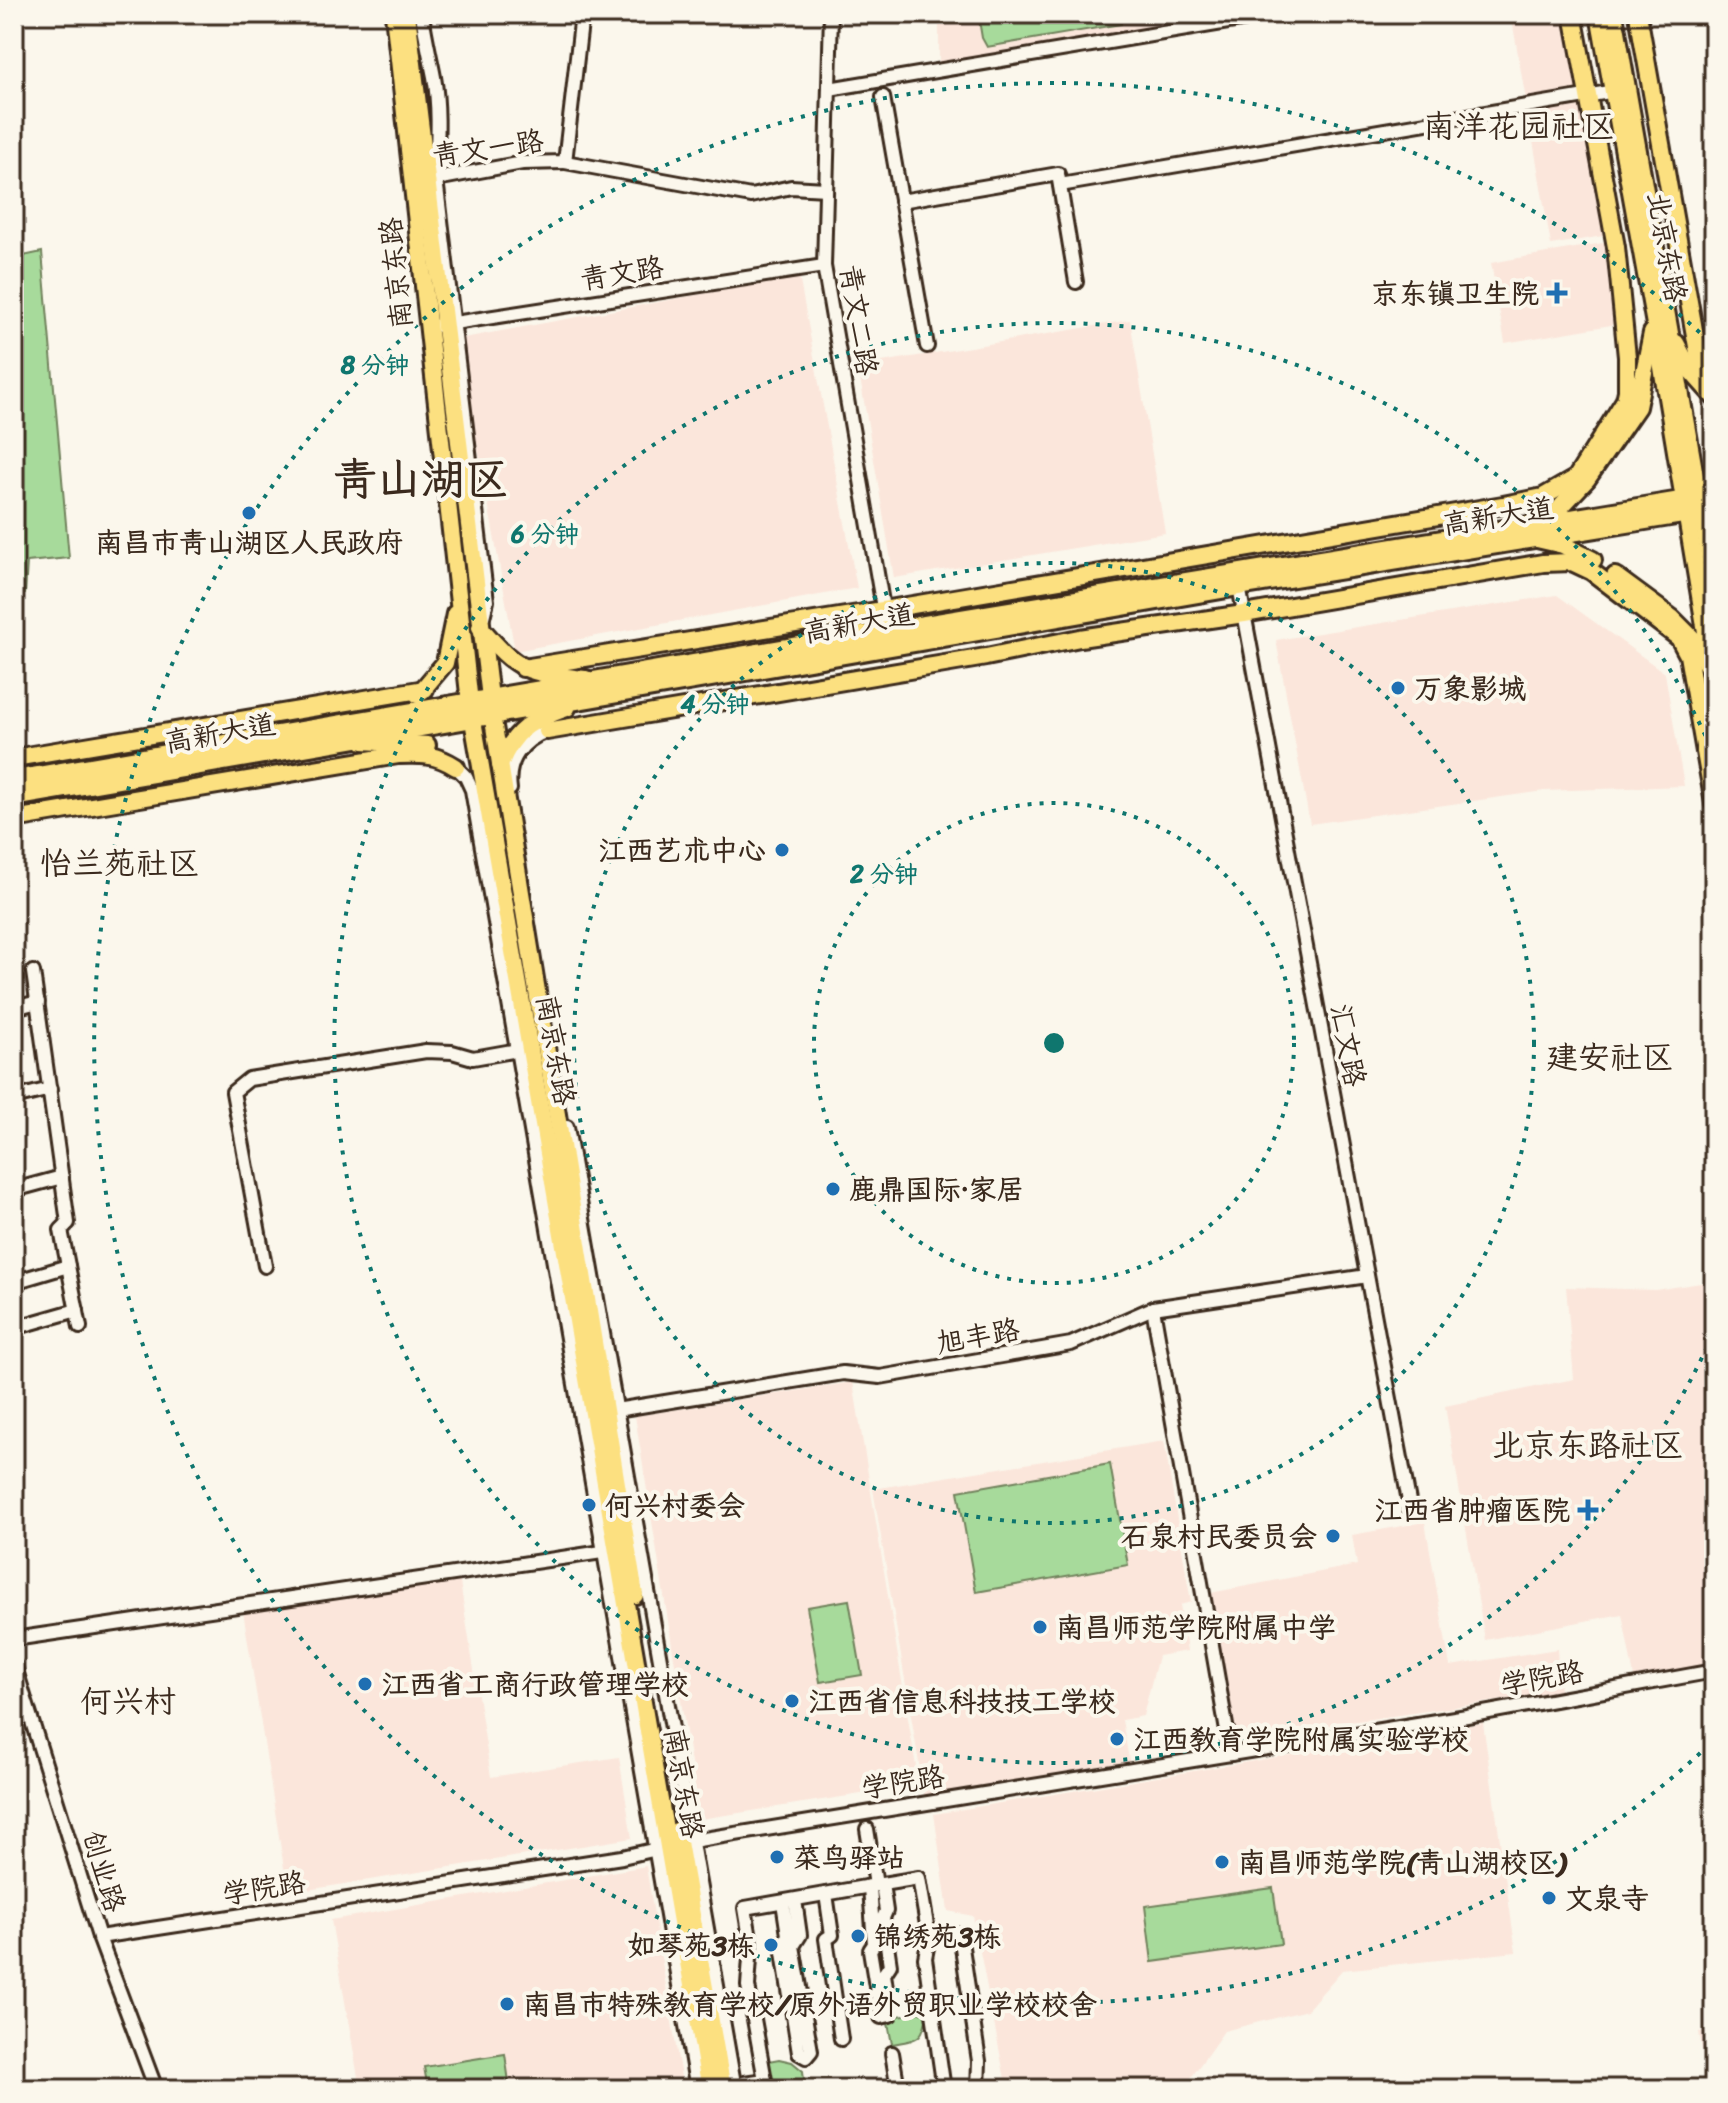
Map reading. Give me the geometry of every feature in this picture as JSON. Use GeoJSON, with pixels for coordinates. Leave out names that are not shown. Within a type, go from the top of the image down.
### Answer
{"type":"FeatureCollection","features":[{"type":"Feature","properties":{"kind":"highway","name":"高新大道"},"geometry":{"type":"LineString","coordinates":[[14,797],[345,740],[472,710],[887,631],[1700,504]]}},
{"type":"Feature","properties":{"kind":"highway","name":"高新大道"},"geometry":{"type":"LineString","coordinates":[[596,688],[1239,586],[1534,531]]}},
{"type":"Feature","properties":{"kind":"highway","name":"高新大道"},"geometry":{"type":"LineString","coordinates":[[14,780],[385,717],[472,710]]}},
{"type":"Feature","properties":{"kind":"main road","name":"南京东路"},"geometry":{"type":"LineString","coordinates":[[394,14],[425,181]]}},
{"type":"Feature","properties":{"kind":"main road","name":"南京东路"},"geometry":{"type":"LineString","coordinates":[[407,14],[441,325],[499,766],[605,1412],[710,2089]]}},
{"type":"Feature","properties":{"kind":"main road"},"geometry":{"type":"LineString","coordinates":[[523,668],[1503,505],[1543,497],[1576,478],[1625,400],[1627,357],[1616,247],[1573,14]]}},
{"type":"Feature","properties":{"kind":"main road","name":"北京东路"},"geometry":{"type":"LineString","coordinates":[[1599,14],[1620,90]]}},
{"type":"Feature","properties":{"kind":"main road","name":"北京东路"},"geometry":{"type":"LineString","coordinates":[[1614,14],[1620,90],[1660,320],[1714,584]]}},
{"type":"Feature","properties":{"kind":"main road"},"geometry":{"type":"LineString","coordinates":[[1638,14],[1699,358],[1714,379]]}},
{"type":"Feature","properties":{"kind":"main road"},"geometry":{"type":"LineString","coordinates":[[1660,320],[1690,370],[1714,397]]}},
{"type":"Feature","properties":{"kind":"main road"},"geometry":{"type":"LineString","coordinates":[[1660,320],[1637,407],[1587,479],[1534,531],[1597,563],[1672,618],[1694,640],[1714,680]]}},
{"type":"Feature","properties":{"kind":"main road","name":"南京东路"},"geometry":{"type":"LineString","coordinates":[[441,325],[445,479],[472,710],[495,846],[605,1412],[610,1551],[723,2089]]}},
{"type":"Feature","properties":{"kind":"main road","name":"北京东路"},"geometry":{"type":"LineString","coordinates":[[1700,504],[1714,680]]}},
{"type":"Feature","properties":{"kind":"main road"},"geometry":{"type":"LineString","coordinates":[[547,731],[986,657],[1080,638],[1244,614],[1543,563],[1572,562],[1591,571],[1679,638],[1688,655],[1714,803]]}},
{"type":"Feature","properties":{"kind":"main road"},"geometry":{"type":"LineString","coordinates":[[385,717],[410,703],[445,663],[459,601]]}},
{"type":"Feature","properties":{"kind":"main road"},"geometry":{"type":"LineString","coordinates":[[480,627],[507,659],[523,668],[596,688]]}},
{"type":"Feature","properties":{"kind":"main road"},"geometry":{"type":"LineString","coordinates":[[499,766],[507,748],[533,720],[596,688]]}},
{"type":"Feature","properties":{"kind":"main road"},"geometry":{"type":"LineString","coordinates":[[14,758],[425,689]]}},
{"type":"Feature","properties":{"kind":"main road"},"geometry":{"type":"LineString","coordinates":[[345,740],[440,746],[457,755],[476,772],[489,810]]}},
{"type":"Feature","properties":{"kind":"main road"},"geometry":{"type":"LineString","coordinates":[[14,819],[398,755],[425,753],[442,758],[456,767]]}},
{"type":"Feature","properties":{"kind":"street"},"geometry":{"type":"LineString","coordinates":[[386,14],[435,454],[445,479]]}},
{"type":"Feature","properties":{"kind":"street"},"geometry":{"type":"LineString","coordinates":[[422,14],[434,78],[437,127],[425,181],[441,325]]}},
{"type":"Feature","properties":{"kind":"street","name":"青文一路"},"geometry":{"type":"LineString","coordinates":[[425,181],[522,163],[565,162],[582,14]]}},
{"type":"Feature","properties":{"kind":"street","name":"青文二路"},"geometry":{"type":"LineString","coordinates":[[831,14],[824,266],[887,631]]}},
{"type":"Feature","properties":{"kind":"street"},"geometry":{"type":"LineString","coordinates":[[829,89],[1276,14]]}},
{"type":"Feature","properties":{"kind":"street"},"geometry":{"type":"LineString","coordinates":[[1060,185],[1620,90]]}},
{"type":"Feature","properties":{"kind":"street"},"geometry":{"type":"LineString","coordinates":[[883,97],[927,346]]}},
{"type":"Feature","properties":{"kind":"street"},"geometry":{"type":"LineString","coordinates":[[565,162],[751,196],[791,187],[826,189]]}},
{"type":"Feature","properties":{"kind":"street"},"geometry":{"type":"LineString","coordinates":[[901,201],[1058,174],[1076,282]]}},
{"type":"Feature","properties":{"kind":"street","name":"青文路"},"geometry":{"type":"LineString","coordinates":[[441,325],[824,266]]}},
{"type":"Feature","properties":{"kind":"street","name":"汇文路"},"geometry":{"type":"LineString","coordinates":[[1239,586],[1411,1512]]}},
{"type":"Feature","properties":{"kind":"street"},"geometry":{"type":"LineString","coordinates":[[547,731],[529,737],[519,750],[511,764],[509,781],[550,1034],[605,1412]]}},
{"type":"Feature","properties":{"kind":"street"},"geometry":{"type":"LineString","coordinates":[[14,1639],[610,1551],[472,790],[466,777],[456,767]]}},
{"type":"Feature","properties":{"kind":"street"},"geometry":{"type":"LineString","coordinates":[[492,899],[495,846]]}},
{"type":"Feature","properties":{"kind":"street"},"geometry":{"type":"LineString","coordinates":[[33,972],[68,1223],[61,1230],[80,1327]]}},
{"type":"Feature","properties":{"kind":"street"},"geometry":{"type":"LineString","coordinates":[[14,1008],[38,1002]]}},
{"type":"Feature","properties":{"kind":"street"},"geometry":{"type":"LineString","coordinates":[[265,1266],[233,1092],[249,1079],[426,1051],[452,1052],[473,1058],[518,1050]]}},
{"type":"Feature","properties":{"kind":"street"},"geometry":{"type":"LineString","coordinates":[[14,1098],[50,1089]]}},
{"type":"Feature","properties":{"kind":"street"},"geometry":{"type":"LineString","coordinates":[[14,1190],[62,1177]]}},
{"type":"Feature","properties":{"kind":"street"},"geometry":{"type":"LineString","coordinates":[[14,1282],[68,1266]]}},
{"type":"Feature","properties":{"kind":"street","name":"旭丰路"},"geometry":{"type":"LineString","coordinates":[[605,1412],[843,1373],[880,1377],[1071,1344],[1153,1308],[1367,1276]]}},
{"type":"Feature","properties":{"kind":"street"},"geometry":{"type":"LineString","coordinates":[[1153,1308],[1231,1754]]}},
{"type":"Feature","properties":{"kind":"street"},"geometry":{"type":"LineString","coordinates":[[14,1328],[77,1310]]}},
{"type":"Feature","properties":{"kind":"street","name":"创业路"},"geometry":{"type":"LineString","coordinates":[[14,1664],[99,1937],[156,2089]]}},
{"type":"Feature","properties":{"kind":"street","name":"学院路"},"geometry":{"type":"LineString","coordinates":[[99,1937],[622,1857],[674,1845],[1467,1716],[1714,1671]]}},
{"type":"Feature","properties":{"kind":"street"},"geometry":{"type":"LineString","coordinates":[[867,1829],[876,1885],[874,1944],[870,1950],[881,2017],[890,2015],[884,1974],[890,1965],[883,1918],[886,1911],[876,1885]]}},
{"type":"Feature","properties":{"kind":"street"},"geometry":{"type":"LineString","coordinates":[[674,1845],[740,2086],[766,2084],[748,1986],[751,1944],[745,1908],[919,1878],[928,1931],[925,1958],[944,2089]]}},
{"type":"Feature","properties":{"kind":"street"},"geometry":{"type":"LineString","coordinates":[[674,1845],[697,2089]]}},
{"type":"Feature","properties":{"kind":"street"},"geometry":{"type":"LineString","coordinates":[[826,1894],[832,1935],[826,1939],[841,2039]]}},
{"type":"Feature","properties":{"kind":"street"},"geometry":{"type":"LineString","coordinates":[[789,1901],[800,1935],[793,1946],[811,2051],[806,2057],[799,2053],[783,1957],[782,1946],[788,1935],[789,1901]]}},
{"type":"Feature","properties":{"kind":"street"},"geometry":{"type":"LineString","coordinates":[[928,1931],[960,1934],[979,2061],[978,2089]]}},
{"type":"Feature","properties":{"kind":"street"},"geometry":{"type":"LineString","coordinates":[[892,2053],[898,2089]]}},
{"type":"Feature","properties":{"kind":"shaded area"},"geometry":{"type":"Polygon","coordinates":[[[939,14],[1238,14],[939,63],[939,14]]]}},
{"type":"Feature","properties":{"kind":"shaded area"},"geometry":{"type":"Polygon","coordinates":[[[1511,14],[1563,14],[1603,236],[1551,245],[1511,14]]]}},
{"type":"Feature","properties":{"kind":"shaded area","name":"京东镇卫生院"},"geometry":{"type":"Polygon","coordinates":[[[1608,242],[1623,323],[1505,343],[1491,263],[1608,242]]]}},
{"type":"Feature","properties":{"kind":"shaded area"},"geometry":{"type":"Polygon","coordinates":[[[799,276],[857,588],[515,651],[458,339],[799,276]]]}},
{"type":"Feature","properties":{"kind":"shaded area"},"geometry":{"type":"Polygon","coordinates":[[[1130,320],[1165,533],[894,578],[858,366],[1130,320]]]}},
{"type":"Feature","properties":{"kind":"shaded area"},"geometry":{"type":"Polygon","coordinates":[[[1557,595],[1665,673],[1684,786],[1544,791],[1310,824],[1276,640],[1557,595]]]}},
{"type":"Feature","properties":{"kind":"shaded area","name":"江西省肿瘤医院"},"geometry":{"type":"Polygon","coordinates":[[[1714,1281],[1714,1664],[1634,1677],[1622,1614],[1485,1640],[1445,1406],[1574,1379],[1566,1287],[1655,1290],[1714,1281]]]}},
{"type":"Feature","properties":{"kind":"shaded area"},"geometry":{"type":"Polygon","coordinates":[[[853,1382],[919,1785],[700,1819],[635,1416],[853,1382]]]}},
{"type":"Feature","properties":{"kind":"shaded area","name":"南昌师范学院附属中学"},"geometry":{"type":"Polygon","coordinates":[[[1164,1441],[1191,1602],[1180,1605],[1187,1651],[1158,1656],[1143,1716],[1122,1720],[1130,1765],[925,1799],[873,1489],[1164,1441]]]}},
{"type":"Feature","properties":{"kind":"shaded area"},"geometry":{"type":"Polygon","coordinates":[[[1425,1522],[1450,1666],[1557,1649],[1560,1692],[1232,1739],[1205,1594],[1357,1565],[1352,1535],[1425,1522]]]}},
{"type":"Feature","properties":{"kind":"shaded area","name":"江西省工商行政管理学校"},"geometry":{"type":"Polygon","coordinates":[[[459,1576],[491,1777],[619,1757],[632,1838],[288,1893],[243,1611],[459,1576]]]}},
{"type":"Feature","properties":{"kind":"shaded area","name":"南昌师范学院(青山湖校区)"},"geometry":{"type":"Polygon","coordinates":[[[1483,1723],[1516,1952],[1342,1970],[1307,2010],[1224,2031],[1183,2089],[1007,2089],[973,1916],[948,1911],[934,1814],[1483,1723]]]}},
{"type":"Feature","properties":{"kind":"shaded area","name":"南昌市特殊教育学校/原外语外贸职业学校校舍"},"geometry":{"type":"Polygon","coordinates":[[[646,1866],[683,2089],[360,2089],[331,1920],[646,1866]]]}},
{"type":"Feature","properties":{"kind":"shaded area"},"geometry":{"type":"Polygon","coordinates":[[[1714,2029],[1714,2089],[1709,2089],[1699,2032],[1714,2029]]]}},
{"type":"Feature","properties":{"kind":"green space"},"geometry":{"type":"Polygon","coordinates":[[[978,14],[1120,14],[1121,24],[987,47],[982,38],[978,14]]]}},
{"type":"Feature","properties":{"kind":"green space"},"geometry":{"type":"Polygon","coordinates":[[[42,252],[69,558],[27,562],[25,594],[14,596],[14,258],[42,252]]]}},
{"type":"Feature","properties":{"kind":"green space"},"geometry":{"type":"Polygon","coordinates":[[[1110,1464],[1128,1565],[976,1592],[958,1491],[1110,1464]]]}},
{"type":"Feature","properties":{"kind":"green space"},"geometry":{"type":"Polygon","coordinates":[[[849,1600],[862,1675],[820,1682],[807,1607],[849,1600]]]}},
{"type":"Feature","properties":{"kind":"green space"},"geometry":{"type":"Polygon","coordinates":[[[1273,1888],[1281,1944],[1152,1962],[1145,1906],[1273,1888]]]}},
{"type":"Feature","properties":{"kind":"green space"},"geometry":{"type":"Polygon","coordinates":[[[928,2011],[919,2036],[892,2044],[887,2018],[928,2011]]]}},
{"type":"Feature","properties":{"kind":"green space"},"geometry":{"type":"Polygon","coordinates":[[[505,2054],[510,2089],[428,2089],[424,2067],[505,2054]]]}},
{"type":"Feature","properties":{"kind":"green space"},"geometry":{"type":"Polygon","coordinates":[[[779,2059],[792,2062],[803,2071],[805,2089],[768,2089],[763,2062],[779,2059]]]}},
{"type":"Feature","properties":{"kind":"place","name":"京东镇卫生院"},"geometry":{"type":"Point","coordinates":[1557,293]}},
{"type":"Feature","properties":{"kind":"place","name":"南昌市青山湖区人民政府"},"geometry":{"type":"Point","coordinates":[249,513]}},
{"type":"Feature","properties":{"kind":"place","name":"万象影城"},"geometry":{"type":"Point","coordinates":[1398,688]}},
{"type":"Feature","properties":{"kind":"place","name":"江西艺术中心"},"geometry":{"type":"Point","coordinates":[782,850]}},
{"type":"Feature","properties":{"kind":"place","name":"鹿鼎国际·家居"},"geometry":{"type":"Point","coordinates":[833,1189]}},
{"type":"Feature","properties":{"kind":"place","name":"何兴村委会"},"geometry":{"type":"Point","coordinates":[589,1505]}},
{"type":"Feature","properties":{"kind":"place","name":"江西省肿瘤医院"},"geometry":{"type":"Point","coordinates":[1588,1510]}},
{"type":"Feature","properties":{"kind":"place","name":"石泉村民委员会"},"geometry":{"type":"Point","coordinates":[1333,1536]}},
{"type":"Feature","properties":{"kind":"place","name":"南昌师范学院附属中学"},"geometry":{"type":"Point","coordinates":[1040,1627]}},
{"type":"Feature","properties":{"kind":"place","name":"江西省工商行政管理学校"},"geometry":{"type":"Point","coordinates":[365,1684]}},
{"type":"Feature","properties":{"kind":"place","name":"江西省信息科技技工学校"},"geometry":{"type":"Point","coordinates":[792,1701]}},
{"type":"Feature","properties":{"kind":"place","name":"江西教育学院附属实验学校"},"geometry":{"type":"Point","coordinates":[1117,1739]}},
{"type":"Feature","properties":{"kind":"place","name":"菜鸟驿站"},"geometry":{"type":"Point","coordinates":[777,1857]}},
{"type":"Feature","properties":{"kind":"place","name":"南昌师范学院(青山湖校区)"},"geometry":{"type":"Point","coordinates":[1222,1862]}},
{"type":"Feature","properties":{"kind":"place","name":"文泉寺"},"geometry":{"type":"Point","coordinates":[1549,1898]}},
{"type":"Feature","properties":{"kind":"place","name":"锦绣苑3栋"},"geometry":{"type":"Point","coordinates":[858,1936]}},
{"type":"Feature","properties":{"kind":"place","name":"如琴苑3栋"},"geometry":{"type":"Point","coordinates":[771,1945]}},
{"type":"Feature","properties":{"kind":"place","name":"南昌市特殊教育学校/原外语外贸职业学校校舍"},"geometry":{"type":"Point","coordinates":[507,2004]}},
{"type":"Feature","properties":{"kind":"district","name":"南洋花园社区"},"geometry":{"type":"Point","coordinates":[1519,126]}},
{"type":"Feature","properties":{"kind":"district","name":"青山湖区"},"geometry":{"type":"Point","coordinates":[421,479]}},
{"type":"Feature","properties":{"kind":"district","name":"怡兰苑社区"},"geometry":{"type":"Point","coordinates":[120,863]}},
{"type":"Feature","properties":{"kind":"district","name":"建安社区"},"geometry":{"type":"Point","coordinates":[1610,1057]}},
{"type":"Feature","properties":{"kind":"district","name":"北京东路社区"},"geometry":{"type":"Point","coordinates":[1588,1445]}},
{"type":"Feature","properties":{"kind":"district","name":"何兴村"},"geometry":{"type":"Point","coordinates":[128,1701]}}]}
